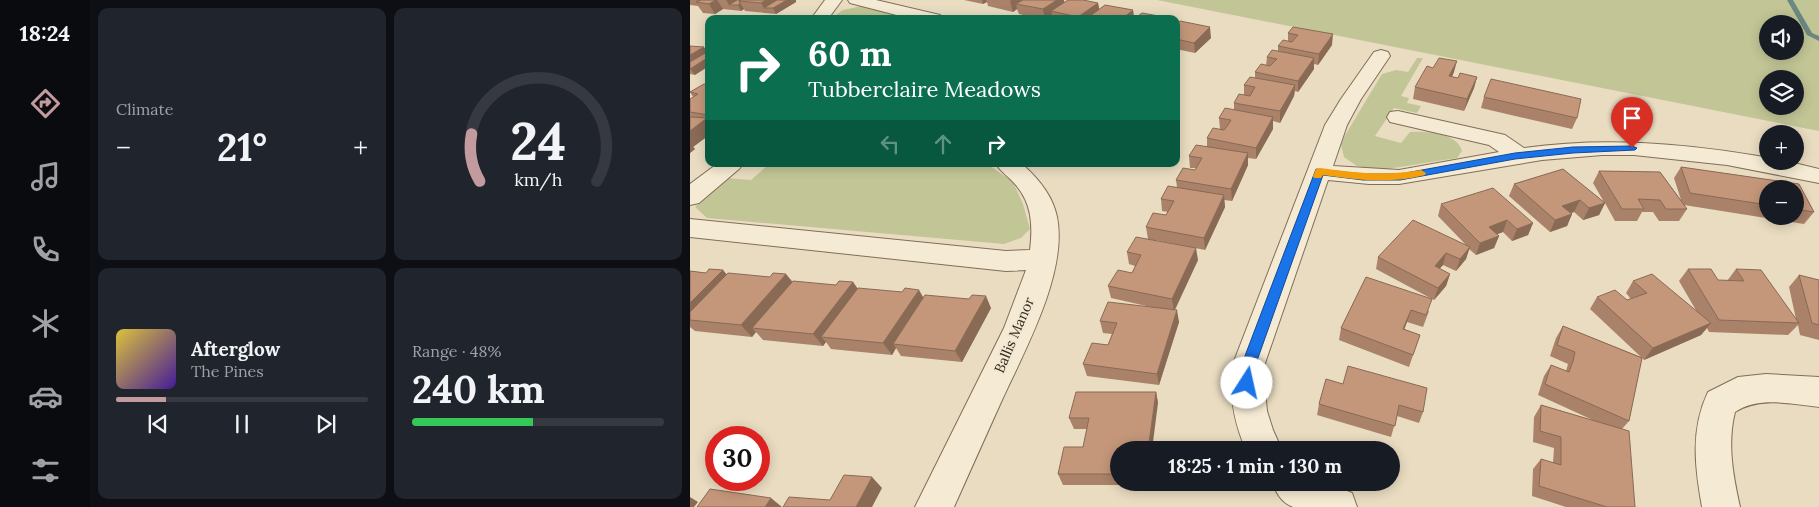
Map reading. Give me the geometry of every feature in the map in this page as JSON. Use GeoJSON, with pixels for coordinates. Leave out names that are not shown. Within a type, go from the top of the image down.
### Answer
{"type":"FeatureCollection","features":[{"type":"Feature","properties":{"kind":"street"},"geometry":{"type":"LineString","coordinates":[[822,15],[834,0]]}},
{"type":"Feature","properties":{"kind":"street"},"geometry":{"type":"LineString","coordinates":[[856,0],[918,15]]}},
{"type":"Feature","properties":{"kind":"street"},"geometry":{"type":"LineString","coordinates":[[1259,441],[1254,432],[1246,397],[1247,369],[1336,125],[1351,99],[1381,56]]}},
{"type":"Feature","properties":{"kind":"street"},"geometry":{"type":"LineString","coordinates":[[1398,117],[1497,140],[1519,156]]}},
{"type":"Feature","properties":{"kind":"street"},"geometry":{"type":"LineString","coordinates":[[1320,171],[1363,177],[1400,177],[1519,156],[1592,149],[1632,148],[1684,152],[1747,161],[1819,176]]}},
{"type":"Feature","properties":{"kind":"street"},"geometry":{"type":"LineString","coordinates":[[690,197],[727,167]]}},
{"type":"Feature","properties":{"kind":"street","name":"Ballis Manor"},"geometry":{"type":"LineString","coordinates":[[934,507],[1027,312],[1042,259],[1045,225],[1038,199],[1022,175],[1012,167]]}},
{"type":"Feature","properties":{"kind":"street"},"geometry":{"type":"LineString","coordinates":[[690,228],[1006,261],[1042,259]]}},
{"type":"Feature","properties":{"kind":"street"},"geometry":{"type":"LineString","coordinates":[[1721,507],[1712,463],[1713,428],[1720,403],[1738,392],[1766,388],[1819,392]]}},
{"type":"Feature","properties":{"kind":"street"},"geometry":{"type":"LineString","coordinates":[[1300,491],[1338,507]]}},
{"type":"Feature","properties":{"kind":"green space"},"geometry":{"type":"Polygon","coordinates":[[[1157,0],[1819,0],[1819,131],[1804,128],[1804,125],[1789,125],[1157,0]]]}},
{"type":"Feature","properties":{"kind":"green space"},"geometry":{"type":"Polygon","coordinates":[[[862,6],[899,15],[836,15],[843,10],[862,6]]]}},
{"type":"Feature","properties":{"kind":"green space"},"geometry":{"type":"Polygon","coordinates":[[[1417,58],[1423,58],[1401,96],[1409,98],[1407,103],[1421,106],[1417,113],[1394,108],[1375,136],[1401,143],[1410,132],[1440,134],[1454,140],[1462,151],[1457,158],[1381,170],[1357,166],[1344,157],[1341,145],[1344,137],[1382,74],[1396,70],[1408,72],[1417,58]]]}},
{"type":"Feature","properties":{"kind":"green space"},"geometry":{"type":"Polygon","coordinates":[[[766,167],[991,167],[1013,182],[1023,204],[1030,229],[1021,238],[1004,244],[707,218],[695,207],[726,178],[751,180],[766,167]]]}},
{"type":"Feature","properties":{"kind":"building"},"geometry":{"type":"Polygon","coordinates":[[[716,0],[709,4],[696,2],[716,0]]]}},
{"type":"Feature","properties":{"kind":"building"},"geometry":{"type":"Polygon","coordinates":[[[737,0],[741,0],[739,1],[740,4],[729,5],[737,0]]]}},
{"type":"Feature","properties":{"kind":"building"},"geometry":{"type":"Polygon","coordinates":[[[766,0],[761,3],[739,1],[766,0]]]}},
{"type":"Feature","properties":{"kind":"building"},"geometry":{"type":"Polygon","coordinates":[[[777,0],[787,0],[773,8],[764,8],[777,0]]]}},
{"type":"Feature","properties":{"kind":"building"},"geometry":{"type":"Polygon","coordinates":[[[1023,0],[1057,0],[1043,9],[1016,4],[1023,0]]]}},
{"type":"Feature","properties":{"kind":"building"},"geometry":{"type":"Polygon","coordinates":[[[1068,0],[1098,3],[1081,15],[1069,15],[1051,11],[1068,0]]]}},
{"type":"Feature","properties":{"kind":"building"},"geometry":{"type":"Polygon","coordinates":[[[1105,5],[1133,10],[1127,15],[1091,15],[1105,5]]]}},
{"type":"Feature","properties":{"kind":"building"},"geometry":{"type":"Polygon","coordinates":[[[1180,21],[1210,27],[1194,43],[1180,40],[1180,21]]]}},
{"type":"Feature","properties":{"kind":"building"},"geometry":{"type":"Polygon","coordinates":[[[1293,27],[1333,34],[1319,54],[1278,46],[1283,40],[1292,42],[1298,35],[1288,33],[1293,27]]]}},
{"type":"Feature","properties":{"kind":"building"},"geometry":{"type":"Polygon","coordinates":[[[690,46],[704,47],[690,55],[690,46]]]}},
{"type":"Feature","properties":{"kind":"building"},"geometry":{"type":"Polygon","coordinates":[[[1272,50],[1314,58],[1298,81],[1255,72],[1261,64],[1270,66],[1277,59],[1267,57],[1272,50]]]}},
{"type":"Feature","properties":{"kind":"building"},"geometry":{"type":"Polygon","coordinates":[[[705,53],[705,60],[690,69],[690,62],[705,53]]]}},
{"type":"Feature","properties":{"kind":"building"},"geometry":{"type":"Polygon","coordinates":[[[1439,58],[1457,61],[1449,76],[1458,78],[1460,73],[1477,77],[1467,99],[1415,87],[1427,66],[1433,68],[1439,58]]]}},
{"type":"Feature","properties":{"kind":"building"},"geometry":{"type":"Polygon","coordinates":[[[1250,77],[1295,85],[1280,111],[1234,103],[1239,94],[1250,96],[1255,87],[1244,85],[1250,77]]]}},
{"type":"Feature","properties":{"kind":"building"},"geometry":{"type":"Polygon","coordinates":[[[1491,79],[1581,99],[1577,118],[1484,97],[1491,79]]]}},
{"type":"Feature","properties":{"kind":"building"},"geometry":{"type":"Polygon","coordinates":[[[705,84],[705,114],[690,112],[690,99],[698,94],[690,92],[705,84]]]}},
{"type":"Feature","properties":{"kind":"building"},"geometry":{"type":"Polygon","coordinates":[[[1225,108],[1273,117],[1256,148],[1207,138],[1213,128],[1224,130],[1231,120],[1219,118],[1225,108]]]}},
{"type":"Feature","properties":{"kind":"building"},"geometry":{"type":"Polygon","coordinates":[[[690,117],[705,118],[705,120],[690,131],[690,117]]]}},
{"type":"Feature","properties":{"kind":"building"},"geometry":{"type":"Polygon","coordinates":[[[1196,145],[1248,153],[1231,189],[1176,180],[1183,168],[1195,170],[1202,158],[1189,156],[1196,145]]]}},
{"type":"Feature","properties":{"kind":"building"},"geometry":{"type":"Polygon","coordinates":[[[1681,167],[1771,180],[1759,180],[1759,204],[1690,193],[1681,167]]]}},
{"type":"Feature","properties":{"kind":"building"},"geometry":{"type":"Polygon","coordinates":[[[1563,169],[1605,203],[1589,208],[1580,200],[1562,206],[1572,214],[1555,220],[1514,184],[1563,169]]]}},
{"type":"Feature","properties":{"kind":"building"},"geometry":{"type":"Polygon","coordinates":[[[1599,171],[1660,172],[1687,209],[1666,209],[1660,200],[1638,199],[1644,209],[1622,209],[1599,171]]]}},
{"type":"Feature","properties":{"kind":"building"},"geometry":{"type":"Polygon","coordinates":[[[1168,186],[1224,195],[1204,238],[1146,227],[1153,213],[1166,215],[1174,201],[1161,199],[1168,186]]]}},
{"type":"Feature","properties":{"kind":"building"},"geometry":{"type":"Polygon","coordinates":[[[1493,188],[1533,223],[1517,229],[1507,220],[1489,227],[1499,236],[1480,243],[1441,204],[1493,188]]]}},
{"type":"Feature","properties":{"kind":"building"},"geometry":{"type":"Polygon","coordinates":[[[1804,193],[1814,212],[1804,210],[1804,193]]]}},
{"type":"Feature","properties":{"kind":"building"},"geometry":{"type":"Polygon","coordinates":[[[1413,220],[1470,247],[1460,259],[1446,253],[1435,266],[1450,274],[1438,288],[1378,257],[1413,220]]]}},
{"type":"Feature","properties":{"kind":"building"},"geometry":{"type":"Polygon","coordinates":[[[1136,237],[1196,248],[1172,299],[1108,286],[1118,270],[1132,273],[1141,255],[1127,252],[1136,237]]]}},
{"type":"Feature","properties":{"kind":"building"},"geometry":{"type":"Polygon","coordinates":[[[709,269],[723,270],[690,303],[690,271],[706,273],[709,269]]]}},
{"type":"Feature","properties":{"kind":"building"},"geometry":{"type":"Polygon","coordinates":[[[1688,269],[1711,269],[1718,280],[1744,281],[1736,269],[1761,270],[1799,323],[1719,320],[1688,269]]]}},
{"type":"Feature","properties":{"kind":"building"},"geometry":{"type":"Polygon","coordinates":[[[728,273],[770,277],[773,273],[786,274],[741,325],[690,320],[690,312],[728,273]]]}},
{"type":"Feature","properties":{"kind":"building"},"geometry":{"type":"Polygon","coordinates":[[[1652,274],[1711,323],[1653,348],[1597,297],[1615,290],[1627,300],[1647,293],[1633,281],[1652,274]]]}},
{"type":"Feature","properties":{"kind":"building"},"geometry":{"type":"Polygon","coordinates":[[[1799,275],[1819,280],[1819,325],[1812,323],[1799,275]]]}},
{"type":"Feature","properties":{"kind":"building"},"geometry":{"type":"Polygon","coordinates":[[[1366,277],[1432,299],[1426,315],[1411,310],[1403,329],[1420,335],[1413,355],[1341,328],[1366,277]]]}},
{"type":"Feature","properties":{"kind":"building"},"geometry":{"type":"Polygon","coordinates":[[[793,281],[836,285],[839,281],[853,282],[813,334],[752,328],[793,281]]]}},
{"type":"Feature","properties":{"kind":"building"},"geometry":{"type":"Polygon","coordinates":[[[858,288],[902,292],[905,288],[919,290],[883,343],[821,337],[858,288]]]}},
{"type":"Feature","properties":{"kind":"building"},"geometry":{"type":"Polygon","coordinates":[[[925,295],[969,299],[972,295],[986,296],[955,351],[893,344],[925,295]]]}},
{"type":"Feature","properties":{"kind":"building"},"geometry":{"type":"Polygon","coordinates":[[[1108,302],[1177,310],[1157,374],[1083,364],[1092,343],[1108,345],[1117,323],[1100,321],[1108,302]]]}},
{"type":"Feature","properties":{"kind":"building"},"geometry":{"type":"Polygon","coordinates":[[[1563,326],[1642,358],[1629,421],[1545,384],[1551,365],[1569,372],[1573,361],[1575,352],[1557,345],[1563,326]]]}},
{"type":"Feature","properties":{"kind":"building"},"geometry":{"type":"Polygon","coordinates":[[[1348,366],[1427,388],[1423,412],[1399,405],[1395,426],[1319,404],[1326,379],[1343,384],[1348,366]]]}},
{"type":"Feature","properties":{"kind":"building"},"geometry":{"type":"Polygon","coordinates":[[[1076,392],[1156,392],[1149,441],[1110,441],[1110,474],[1058,474],[1064,447],[1083,447],[1089,418],[1069,418],[1076,392]]]}},
{"type":"Feature","properties":{"kind":"building"},"geometry":{"type":"Polygon","coordinates":[[[1541,405],[1629,431],[1635,507],[1607,507],[1539,486],[1541,459],[1561,465],[1561,437],[1540,431],[1541,405]]]}},
{"type":"Feature","properties":{"kind":"building"},"geometry":{"type":"Polygon","coordinates":[[[844,475],[872,477],[856,507],[783,507],[789,497],[830,500],[844,475]]]}},
{"type":"Feature","properties":{"kind":"building"},"geometry":{"type":"Polygon","coordinates":[[[709,491],[724,491],[771,498],[765,507],[697,507],[709,491]]]}},
{"type":"Feature","properties":{"kind":"waterway"},"geometry":{"type":"LineString","coordinates":[[1790,0],[1809,34],[1819,39]]}},
{"type":"Feature","properties":{"kind":"slow traffic"},"geometry":{"type":"LineString","coordinates":[[1318,176],[1320,171],[1363,177],[1400,177],[1421,173]]}},
{"type":"Feature","properties":{"kind":"route"},"geometry":{"type":"LineString","coordinates":[[1247,383],[1247,369],[1320,171],[1363,177],[1400,177],[1515,156],[1573,150],[1632,148]]}}]}
